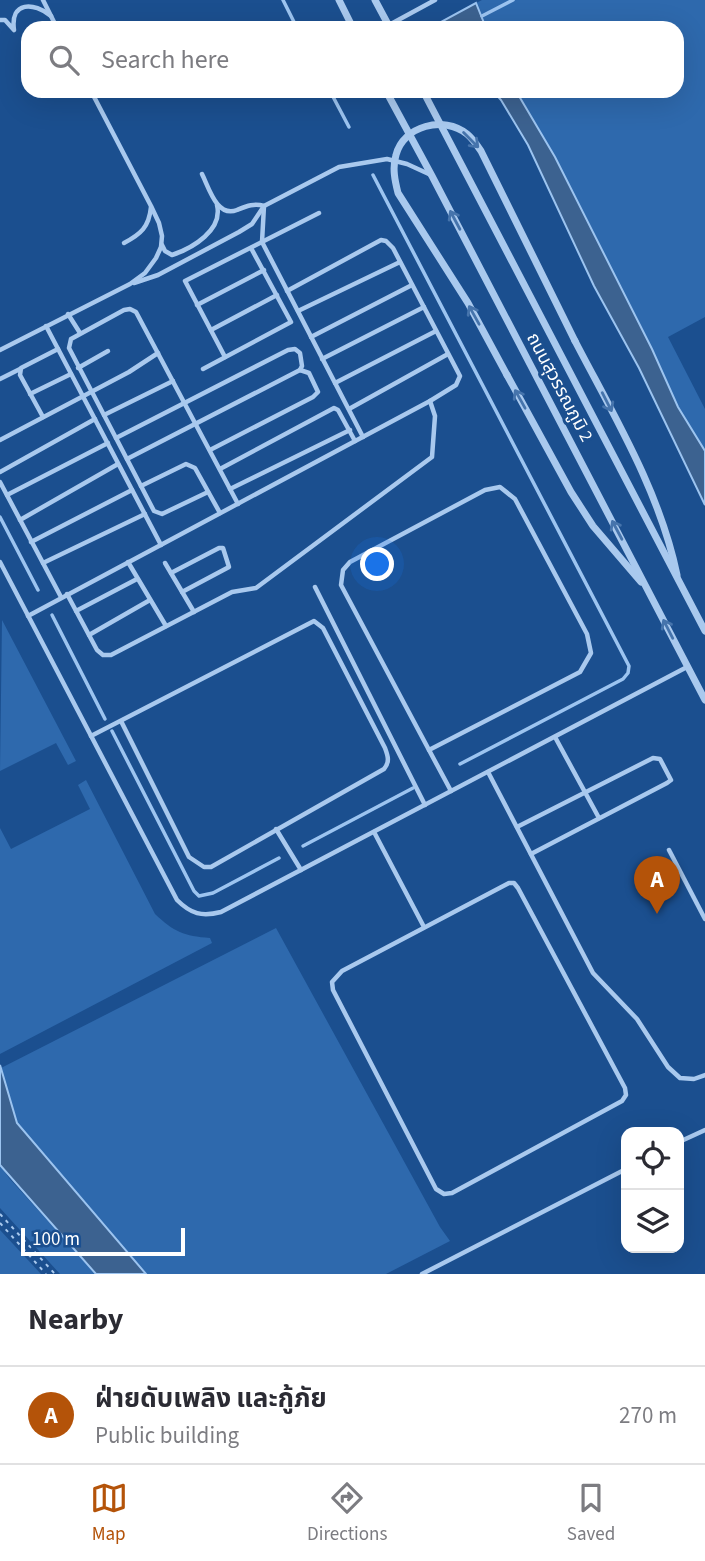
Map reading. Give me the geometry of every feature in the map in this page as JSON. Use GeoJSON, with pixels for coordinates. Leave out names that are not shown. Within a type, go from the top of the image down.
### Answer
{"type":"FeatureCollection","features":[{"type":"Feature","properties":{"kind":"street"},"geometry":{"type":"LineString","coordinates":[[339,0],[350,21]]}},
{"type":"Feature","properties":{"kind":"street"},"geometry":{"type":"LineString","coordinates":[[375,0],[386,21]]}},
{"type":"Feature","properties":{"kind":"street","name":"ถนนสุวรรณภูมิ 2"},"geometry":{"type":"LineString","coordinates":[[390,98],[705,700]]}},
{"type":"Feature","properties":{"kind":"street","name":"ถนนสุวรรณภูมิ 2"},"geometry":{"type":"LineString","coordinates":[[427,98],[705,631]]}},
{"type":"Feature","properties":{"kind":"street"},"geometry":{"type":"LineString","coordinates":[[649,591],[593,526],[571,492],[468,303],[398,193],[395,179],[396,155],[400,145],[415,131],[439,123],[453,126],[467,134],[481,151],[632,450],[672,550],[680,586]]}},
{"type":"Feature","properties":{"kind":"lane"},"geometry":{"type":"LineString","coordinates":[[43,0],[54,21]]}},
{"type":"Feature","properties":{"kind":"lane"},"geometry":{"type":"LineString","coordinates":[[399,21],[435,0]]}},
{"type":"Feature","properties":{"kind":"lane"},"geometry":{"type":"LineString","coordinates":[[0,20],[5,20],[14,30],[15,17],[30,5],[51,16]]}},
{"type":"Feature","properties":{"kind":"lane"},"geometry":{"type":"LineString","coordinates":[[95,98],[152,206],[165,251],[172,255],[207,235],[217,221],[216,203],[202,174]]}},
{"type":"Feature","properties":{"kind":"lane"},"geometry":{"type":"LineString","coordinates":[[0,350],[130,284],[158,275],[252,224],[264,206],[339,167],[387,159],[407,164],[432,176]]}},
{"type":"Feature","properties":{"kind":"lane"},"geometry":{"type":"LineString","coordinates":[[216,203],[228,212],[252,204],[264,206]]}},
{"type":"Feature","properties":{"kind":"lane"},"geometry":{"type":"LineString","coordinates":[[124,243],[144,230],[152,206]]}},
{"type":"Feature","properties":{"kind":"lane"},"geometry":{"type":"LineString","coordinates":[[264,206],[262,242],[363,437]]}},
{"type":"Feature","properties":{"kind":"lane"},"geometry":{"type":"LineString","coordinates":[[225,357],[185,281],[319,213]]}},
{"type":"Feature","properties":{"kind":"lane"},"geometry":{"type":"LineString","coordinates":[[130,284],[149,268],[156,258],[161,240]]}},
{"type":"Feature","properties":{"kind":"lane"},"geometry":{"type":"LineString","coordinates":[[28,616],[456,385],[460,376],[393,248],[386,241],[381,240],[287,291]]}},
{"type":"Feature","properties":{"kind":"lane"},"geometry":{"type":"LineString","coordinates":[[203,369],[291,321],[251,248]]}},
{"type":"Feature","properties":{"kind":"lane"},"geometry":{"type":"LineString","coordinates":[[298,311],[400,262]]}},
{"type":"Feature","properties":{"kind":"lane"},"geometry":{"type":"LineString","coordinates":[[197,305],[264,270]]}},
{"type":"Feature","properties":{"kind":"lane"},"geometry":{"type":"LineString","coordinates":[[311,337],[412,285]]}},
{"type":"Feature","properties":{"kind":"lane"},"geometry":{"type":"LineString","coordinates":[[211,330],[277,295]]}},
{"type":"Feature","properties":{"kind":"lane"},"geometry":{"type":"LineString","coordinates":[[322,359],[424,307]]}},
{"type":"Feature","properties":{"kind":"lane"},"geometry":{"type":"LineString","coordinates":[[208,492],[162,514],[154,511],[78,368],[69,345],[71,339],[130,309],[141,318],[238,504]]}},
{"type":"Feature","properties":{"kind":"lane"},"geometry":{"type":"LineString","coordinates":[[68,314],[80,333]]}},
{"type":"Feature","properties":{"kind":"lane"},"geometry":{"type":"LineString","coordinates":[[46,326],[161,545]]}},
{"type":"Feature","properties":{"kind":"lane"},"geometry":{"type":"LineString","coordinates":[[335,383],[436,331]]}},
{"type":"Feature","properties":{"kind":"lane"},"geometry":{"type":"LineString","coordinates":[[0,379],[58,349]]}},
{"type":"Feature","properties":{"kind":"lane"},"geometry":{"type":"LineString","coordinates":[[116,438],[288,350],[295,349],[300,353],[300,370],[127,459]]}},
{"type":"Feature","properties":{"kind":"lane"},"geometry":{"type":"LineString","coordinates":[[78,368],[107,351]]}},
{"type":"Feature","properties":{"kind":"lane"},"geometry":{"type":"LineString","coordinates":[[0,440],[159,353]]}},
{"type":"Feature","properties":{"kind":"lane"},"geometry":{"type":"LineString","coordinates":[[349,409],[449,354]]}},
{"type":"Feature","properties":{"kind":"lane"},"geometry":{"type":"LineString","coordinates":[[21,369],[20,375],[43,417]]}},
{"type":"Feature","properties":{"kind":"lane"},"geometry":{"type":"LineString","coordinates":[[210,450],[313,397],[318,392],[316,386],[309,373],[300,370]]}},
{"type":"Feature","properties":{"kind":"lane"},"geometry":{"type":"LineString","coordinates":[[30,394],[71,374]]}},
{"type":"Feature","properties":{"kind":"lane"},"geometry":{"type":"LineString","coordinates":[[104,415],[173,381]]}},
{"type":"Feature","properties":{"kind":"lane"},"geometry":{"type":"LineString","coordinates":[[0,482],[43,563],[76,611],[97,650],[103,655],[111,655],[232,592],[256,588],[432,457],[435,416],[430,401]]}},
{"type":"Feature","properties":{"kind":"lane"},"geometry":{"type":"LineString","coordinates":[[220,469],[334,408],[338,410],[355,441]]}},
{"type":"Feature","properties":{"kind":"lane"},"geometry":{"type":"LineString","coordinates":[[0,472],[95,419]]}},
{"type":"Feature","properties":{"kind":"lane"},"geometry":{"type":"LineString","coordinates":[[230,489],[350,430]]}},
{"type":"Feature","properties":{"kind":"lane"},"geometry":{"type":"LineString","coordinates":[[7,495],[107,443]]}},
{"type":"Feature","properties":{"kind":"lane"},"geometry":{"type":"LineString","coordinates":[[20,520],[118,464]]}},
{"type":"Feature","properties":{"kind":"lane"},"geometry":{"type":"LineString","coordinates":[[141,486],[186,464],[195,468],[220,513]]}},
{"type":"Feature","properties":{"kind":"lane"},"geometry":{"type":"LineString","coordinates":[[429,750],[580,672],[591,653],[587,634],[514,499],[500,487],[485,489],[350,562],[343,570],[341,585],[429,750],[451,791]]}},
{"type":"Feature","properties":{"kind":"lane"},"geometry":{"type":"LineString","coordinates":[[31,542],[132,489]]}},
{"type":"Feature","properties":{"kind":"lane"},"geometry":{"type":"LineString","coordinates":[[43,563],[145,514]]}},
{"type":"Feature","properties":{"kind":"lane"},"geometry":{"type":"LineString","coordinates":[[171,573],[223,548],[229,567],[182,592]]}},
{"type":"Feature","properties":{"kind":"lane"},"geometry":{"type":"LineString","coordinates":[[0,562],[177,900],[187,910],[198,915],[220,912],[688,667]]}},
{"type":"Feature","properties":{"kind":"lane"},"geometry":{"type":"LineString","coordinates":[[128,562],[166,626]]}},
{"type":"Feature","properties":{"kind":"lane"},"geometry":{"type":"LineString","coordinates":[[165,562],[194,612]]}},
{"type":"Feature","properties":{"kind":"lane"},"geometry":{"type":"LineString","coordinates":[[76,611],[138,579]]}},
{"type":"Feature","properties":{"kind":"lane"},"geometry":{"type":"LineString","coordinates":[[315,587],[425,805]]}},
{"type":"Feature","properties":{"kind":"lane"},"geometry":{"type":"LineString","coordinates":[[89,635],[150,600]]}},
{"type":"Feature","properties":{"kind":"lane"},"geometry":{"type":"LineString","coordinates":[[91,736],[314,621],[318,623],[385,748],[389,758],[388,765],[211,867],[204,867],[189,857],[121,721]]}},
{"type":"Feature","properties":{"kind":"lane"},"geometry":{"type":"LineString","coordinates":[[555,737],[599,818]]}},
{"type":"Feature","properties":{"kind":"lane"},"geometry":{"type":"LineString","coordinates":[[517,827],[658,757],[670,774],[671,780],[667,783],[531,854]]}},
{"type":"Feature","properties":{"kind":"lane"},"geometry":{"type":"LineString","coordinates":[[488,772],[593,973],[638,1019],[668,1067],[680,1078],[694,1080],[705,1075]]}},
{"type":"Feature","properties":{"kind":"lane"},"geometry":{"type":"LineString","coordinates":[[276,829],[301,870]]}},
{"type":"Feature","properties":{"kind":"lane"},"geometry":{"type":"LineString","coordinates":[[374,832],[424,927]]}},
{"type":"Feature","properties":{"kind":"lane"},"geometry":{"type":"LineString","coordinates":[[669,850],[705,919]]}},
{"type":"Feature","properties":{"kind":"lane"},"geometry":{"type":"LineString","coordinates":[[509,883],[514,883],[625,1088],[626,1095],[622,1101],[586,1121],[452,1193],[444,1194],[436,1189],[333,990],[332,982],[342,971],[424,927],[509,883]]}},
{"type":"Feature","properties":{"kind":"lane"},"geometry":{"type":"LineString","coordinates":[[684,1140],[705,1130]]}},
{"type":"Feature","properties":{"kind":"lane"},"geometry":{"type":"LineString","coordinates":[[422,1274],[621,1172]]}},
{"type":"Feature","properties":{"kind":"path"},"geometry":{"type":"LineString","coordinates":[[0,1214],[55,1274]]}},
{"type":"Feature","properties":{"kind":"path"},"geometry":{"type":"LineString","coordinates":[[0,1223],[47,1274]]}},
{"type":"Feature","properties":{"kind":"shaded area"},"geometry":{"type":"Polygon","coordinates":[[[482,0],[705,0],[705,317],[668,337],[705,409],[705,451],[678,407],[652,349],[555,157],[520,98],[684,98],[684,21],[483,21],[476,3],[482,0]]]}},
{"type":"Feature","properties":{"kind":"shaded area"},"geometry":{"type":"Polygon","coordinates":[[[476,3],[483,21],[443,21],[476,3]]]}},
{"type":"Feature","properties":{"kind":"shaded area"},"geometry":{"type":"Polygon","coordinates":[[[499,98],[520,98],[555,157],[652,349],[678,407],[705,451],[705,505],[639,368],[594,286],[528,145],[499,98]]]}},
{"type":"Feature","properties":{"kind":"shaded area"},"geometry":{"type":"Polygon","coordinates":[[[2,620],[76,761],[68,765],[56,743],[0,771],[2,620]]]}},
{"type":"Feature","properties":{"kind":"shaded area"},"geometry":{"type":"Polygon","coordinates":[[[86,780],[155,914],[174,929],[193,936],[210,938],[212,943],[0,1054],[0,828],[11,849],[90,809],[78,785],[86,780]]]}},
{"type":"Feature","properties":{"kind":"shaded area"},"geometry":{"type":"Polygon","coordinates":[[[276,928],[450,1241],[386,1274],[146,1274],[17,1123],[1,1068],[276,928]]]}},
{"type":"Feature","properties":{"kind":"shaded area"},"geometry":{"type":"Polygon","coordinates":[[[0,1065],[17,1123],[146,1274],[96,1274],[0,1165],[0,1065]]]}},
{"type":"Feature","properties":{"kind":"shaded area"},"geometry":{"type":"Polygon","coordinates":[[[0,1165],[96,1274],[60,1274],[0,1208],[0,1165]]]}},
{"type":"Feature","properties":{"kind":"shaded area"},"geometry":{"type":"Polygon","coordinates":[[[0,1230],[41,1274],[0,1274],[0,1230]]]}},
{"type":"Feature","properties":{"kind":"waterway"},"geometry":{"type":"LineString","coordinates":[[283,0],[294,21]]}},
{"type":"Feature","properties":{"kind":"waterway"},"geometry":{"type":"LineString","coordinates":[[482,16],[513,0]]}},
{"type":"Feature","properties":{"kind":"waterway"},"geometry":{"type":"LineString","coordinates":[[334,98],[349,127]]}},
{"type":"Feature","properties":{"kind":"waterway"},"geometry":{"type":"LineString","coordinates":[[373,175],[629,666],[623,679],[460,764]]}},
{"type":"Feature","properties":{"kind":"waterway"},"geometry":{"type":"LineString","coordinates":[[0,517],[38,590]]}},
{"type":"Feature","properties":{"kind":"waterway"},"geometry":{"type":"LineString","coordinates":[[52,615],[105,719]]}},
{"type":"Feature","properties":{"kind":"waterway"},"geometry":{"type":"LineString","coordinates":[[112,731],[199,896],[213,893],[279,858]]}},
{"type":"Feature","properties":{"kind":"waterway"},"geometry":{"type":"LineString","coordinates":[[303,846],[413,788]]}},
{"type":"Feature","properties":{"kind":"place","name":"ฝ่ายดับเพลิง และกู้ภัย"},"geometry":{"type":"Point","coordinates":[657,914]}}]}
